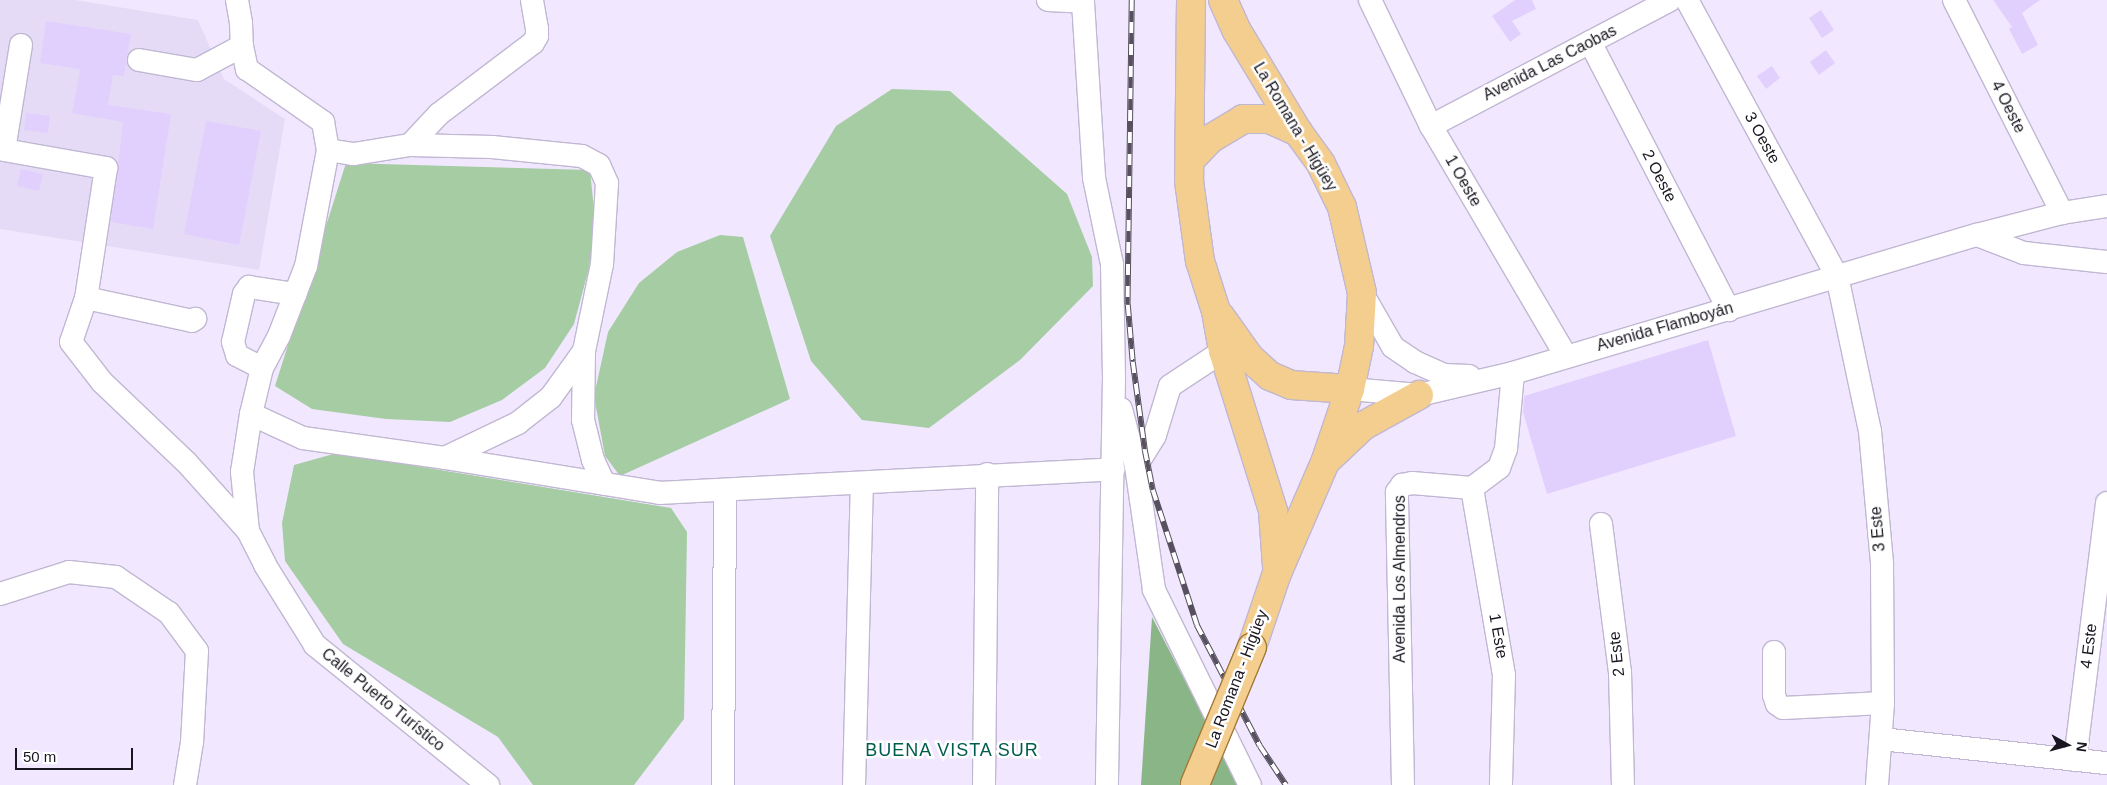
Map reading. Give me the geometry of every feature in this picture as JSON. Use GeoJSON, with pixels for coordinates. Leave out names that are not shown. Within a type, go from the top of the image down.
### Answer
{"type":"FeatureCollection","features":[{"type":"Feature","properties":{"kind":"main road","name":"La Romana - Higüey"},"geometry":{"type":"LineString","coordinates":[[1191,0],[1189,181],[1200,261],[1216,311],[1223,351],[1273,511],[1277,573]]}},
{"type":"Feature","properties":{"kind":"main road","name":"La Romana - Higüey"},"geometry":{"type":"LineString","coordinates":[[1195,785],[1252,647],[1277,573],[1326,460],[1350,389],[1359,346],[1362,293],[1342,207],[1321,164],[1298,132],[1237,31],[1223,0]]}},
{"type":"Feature","properties":{"kind":"main road"},"geometry":{"type":"LineString","coordinates":[[1190,160],[1210,139],[1243,119],[1269,119],[1298,132]]}},
{"type":"Feature","properties":{"kind":"main road"},"geometry":{"type":"LineString","coordinates":[[1216,311],[1250,358],[1270,376],[1291,385],[1350,389]]}},
{"type":"Feature","properties":{"kind":"main road"},"geometry":{"type":"LineString","coordinates":[[1326,460],[1363,426],[1419,395]]}},
{"type":"Feature","properties":{"kind":"street"},"geometry":{"type":"LineString","coordinates":[[237,0],[242,46],[247,69],[323,122],[328,150],[354,154],[410,145],[492,148],[582,156],[599,165],[607,183],[602,264],[584,351],[583,420],[593,460],[604,484]]}},
{"type":"Feature","properties":{"kind":"street"},"geometry":{"type":"LineString","coordinates":[[410,145],[439,114],[533,43],[537,36],[537,29],[532,0]]}},
{"type":"Feature","properties":{"kind":"street"},"geometry":{"type":"LineString","coordinates":[[1048,0],[1083,2],[1094,178],[1112,264],[1114,378],[1107,785]]}},
{"type":"Feature","properties":{"kind":"street","name":"1 Oeste"},"geometry":{"type":"LineString","coordinates":[[1370,0],[1431,126],[1566,356]]}},
{"type":"Feature","properties":{"kind":"street","name":"Avenida Las Caobas"},"geometry":{"type":"LineString","coordinates":[[1431,126],[1670,0]]}},
{"type":"Feature","properties":{"kind":"street","name":"3 Oeste"},"geometry":{"type":"LineString","coordinates":[[1686,0],[1836,276]]}},
{"type":"Feature","properties":{"kind":"street","name":"4 Oeste"},"geometry":{"type":"LineString","coordinates":[[1954,0],[2062,213]]}},
{"type":"Feature","properties":{"kind":"street","name":"2 Oeste"},"geometry":{"type":"LineString","coordinates":[[1590,42],[1728,310]]}},
{"type":"Feature","properties":{"kind":"street"},"geometry":{"type":"LineString","coordinates":[[21,45],[4,150],[106,168],[86,298],[71,342],[102,382],[186,463],[248,531]]}},
{"type":"Feature","properties":{"kind":"street"},"geometry":{"type":"LineString","coordinates":[[139,60],[197,70],[242,46]]}},
{"type":"Feature","properties":{"kind":"street","name":"Calle Puerto Turístico"},"geometry":{"type":"LineString","coordinates":[[328,150],[306,266],[278,336],[262,368],[251,414],[242,472],[248,531],[265,565],[315,645],[488,785]]}},
{"type":"Feature","properties":{"kind":"street","name":"Avenida Flamboyán"},"geometry":{"type":"LineString","coordinates":[[1350,389],[1419,395],[1503,375],[1977,235],[2062,213],[2107,206]]}},
{"type":"Feature","properties":{"kind":"street"},"geometry":{"type":"LineString","coordinates":[[1977,235],[2024,253],[2107,262]]}},
{"type":"Feature","properties":{"kind":"street","name":"3 Este"},"geometry":{"type":"LineString","coordinates":[[1836,276],[1870,431],[1882,564],[1884,704],[1877,785]]}},
{"type":"Feature","properties":{"kind":"street"},"geometry":{"type":"LineString","coordinates":[[262,368],[237,355],[232,342],[244,294],[249,286],[296,294]]}},
{"type":"Feature","properties":{"kind":"street"},"geometry":{"type":"LineString","coordinates":[[1362,293],[1393,347],[1415,362],[1444,375],[1503,375],[1506,449],[1499,468],[1472,488]]}},
{"type":"Feature","properties":{"kind":"street"},"geometry":{"type":"LineString","coordinates":[[86,298],[192,322],[195,319]]}},
{"type":"Feature","properties":{"kind":"street"},"geometry":{"type":"LineString","coordinates":[[445,458],[518,423],[551,397],[584,351]]}},
{"type":"Feature","properties":{"kind":"street"},"geometry":{"type":"LineString","coordinates":[[1136,466],[1155,435],[1170,386],[1223,351]]}},
{"type":"Feature","properties":{"kind":"street"},"geometry":{"type":"LineString","coordinates":[[1114,378],[1136,466],[1154,590],[1250,785]]}},
{"type":"Feature","properties":{"kind":"street"},"geometry":{"type":"LineString","coordinates":[[251,414],[303,438],[660,492],[724,491],[988,474],[1113,469]]}},
{"type":"Feature","properties":{"kind":"street"},"geometry":{"type":"LineString","coordinates":[[984,785],[988,474]]}},
{"type":"Feature","properties":{"kind":"street"},"geometry":{"type":"LineString","coordinates":[[854,785],[862,483]]}},
{"type":"Feature","properties":{"kind":"street","name":"Avenida Los Almendros"},"geometry":{"type":"LineString","coordinates":[[1403,785],[1397,492],[1402,485],[1412,483],[1472,488]]}},
{"type":"Feature","properties":{"kind":"street","name":"1 Este"},"geometry":{"type":"LineString","coordinates":[[1472,488],[1504,675],[1501,785]]}},
{"type":"Feature","properties":{"kind":"street"},"geometry":{"type":"LineString","coordinates":[[723,785],[724,491]]}},
{"type":"Feature","properties":{"kind":"street","name":"4 Este"},"geometry":{"type":"LineString","coordinates":[[2075,760],[2107,502]]}},
{"type":"Feature","properties":{"kind":"street","name":"2 Este"},"geometry":{"type":"LineString","coordinates":[[1601,524],[1620,672],[1623,785]]}},
{"type":"Feature","properties":{"kind":"street"},"geometry":{"type":"LineString","coordinates":[[0,594],[69,572],[116,577],[170,613],[197,652],[192,742],[186,785]]}},
{"type":"Feature","properties":{"kind":"street"},"geometry":{"type":"LineString","coordinates":[[1774,652],[1774,695],[1777,704],[1783,708],[1884,704]]}},
{"type":"Feature","properties":{"kind":"street"},"geometry":{"type":"LineString","coordinates":[[1881,739],[2107,763]]}},
{"type":"Feature","properties":{"kind":"shaded area"},"geometry":{"type":"Polygon","coordinates":[[[0,0],[75,0],[198,20],[224,79],[285,119],[259,270],[0,229],[0,0]]]}},
{"type":"Feature","properties":{"kind":"green space"},"geometry":{"type":"Polygon","coordinates":[[[892,89],[950,91],[1067,194],[1092,257],[1093,286],[1020,360],[929,428],[862,420],[811,361],[770,236],[836,126],[892,89]]]}},
{"type":"Feature","properties":{"kind":"green space"},"geometry":{"type":"Polygon","coordinates":[[[346,163],[590,170],[595,219],[589,268],[574,324],[545,368],[502,400],[450,422],[386,419],[312,409],[275,386],[346,163]]]}},
{"type":"Feature","properties":{"kind":"green space"},"geometry":{"type":"Polygon","coordinates":[[[720,235],[743,237],[790,399],[620,476],[605,456],[594,396],[608,332],[639,283],[677,252],[720,235]]]}},
{"type":"Feature","properties":{"kind":"green space"},"geometry":{"type":"Polygon","coordinates":[[[337,453],[671,508],[687,532],[684,719],[634,785],[533,785],[498,737],[343,644],[285,561],[282,523],[294,465],[337,453]]]}},
{"type":"Feature","properties":{"kind":"green space"},"geometry":{"type":"Polygon","coordinates":[[[1152,617],[1239,785],[1141,785],[1152,617]]]}},
{"type":"Feature","properties":{"kind":"building"},"geometry":{"type":"Polygon","coordinates":[[[1515,0],[1532,0],[1536,9],[1512,21],[1521,34],[1510,42],[1492,16],[1515,0]]]}},
{"type":"Feature","properties":{"kind":"building"},"geometry":{"type":"Polygon","coordinates":[[[1993,0],[2040,0],[2022,13],[2038,45],[2022,54],[2009,29],[2012,27],[1993,0]]]}},
{"type":"Feature","properties":{"kind":"building"},"geometry":{"type":"Polygon","coordinates":[[[1821,10],[1834,30],[1822,38],[1809,18],[1821,10]]]}},
{"type":"Feature","properties":{"kind":"building"},"geometry":{"type":"Polygon","coordinates":[[[46,21],[131,34],[124,76],[113,75],[108,105],[171,114],[153,229],[111,222],[123,122],[72,113],[80,69],[40,63],[46,21]]]}},
{"type":"Feature","properties":{"kind":"building"},"geometry":{"type":"Polygon","coordinates":[[[1826,50],[1835,63],[1819,75],[1810,62],[1826,50]]]}},
{"type":"Feature","properties":{"kind":"building"},"geometry":{"type":"Polygon","coordinates":[[[1772,66],[1780,78],[1766,89],[1757,76],[1772,66]]]}},
{"type":"Feature","properties":{"kind":"building"},"geometry":{"type":"Polygon","coordinates":[[[26,113],[50,116],[48,133],[24,130],[26,113]]]}},
{"type":"Feature","properties":{"kind":"building"},"geometry":{"type":"Polygon","coordinates":[[[206,121],[261,131],[239,245],[184,234],[206,121]]]}},
{"type":"Feature","properties":{"kind":"building"},"geometry":{"type":"Polygon","coordinates":[[[21,169],[43,174],[39,191],[17,186],[21,169]]]}},
{"type":"Feature","properties":{"kind":"building"},"geometry":{"type":"Polygon","coordinates":[[[1708,340],[1736,436],[1547,494],[1523,412],[1524,396],[1708,340]]]}},
{"type":"Feature","properties":{"kind":"railway"},"geometry":{"type":"LineString","coordinates":[[1132,0],[1128,305],[1133,362],[1145,450],[1153,490],[1197,625],[1260,746],[1286,785]]}},
{"type":"Feature","properties":{"kind":"district","name":"BUENA VISTA SUR"},"geometry":{"type":"Point","coordinates":[952,750]}}]}
